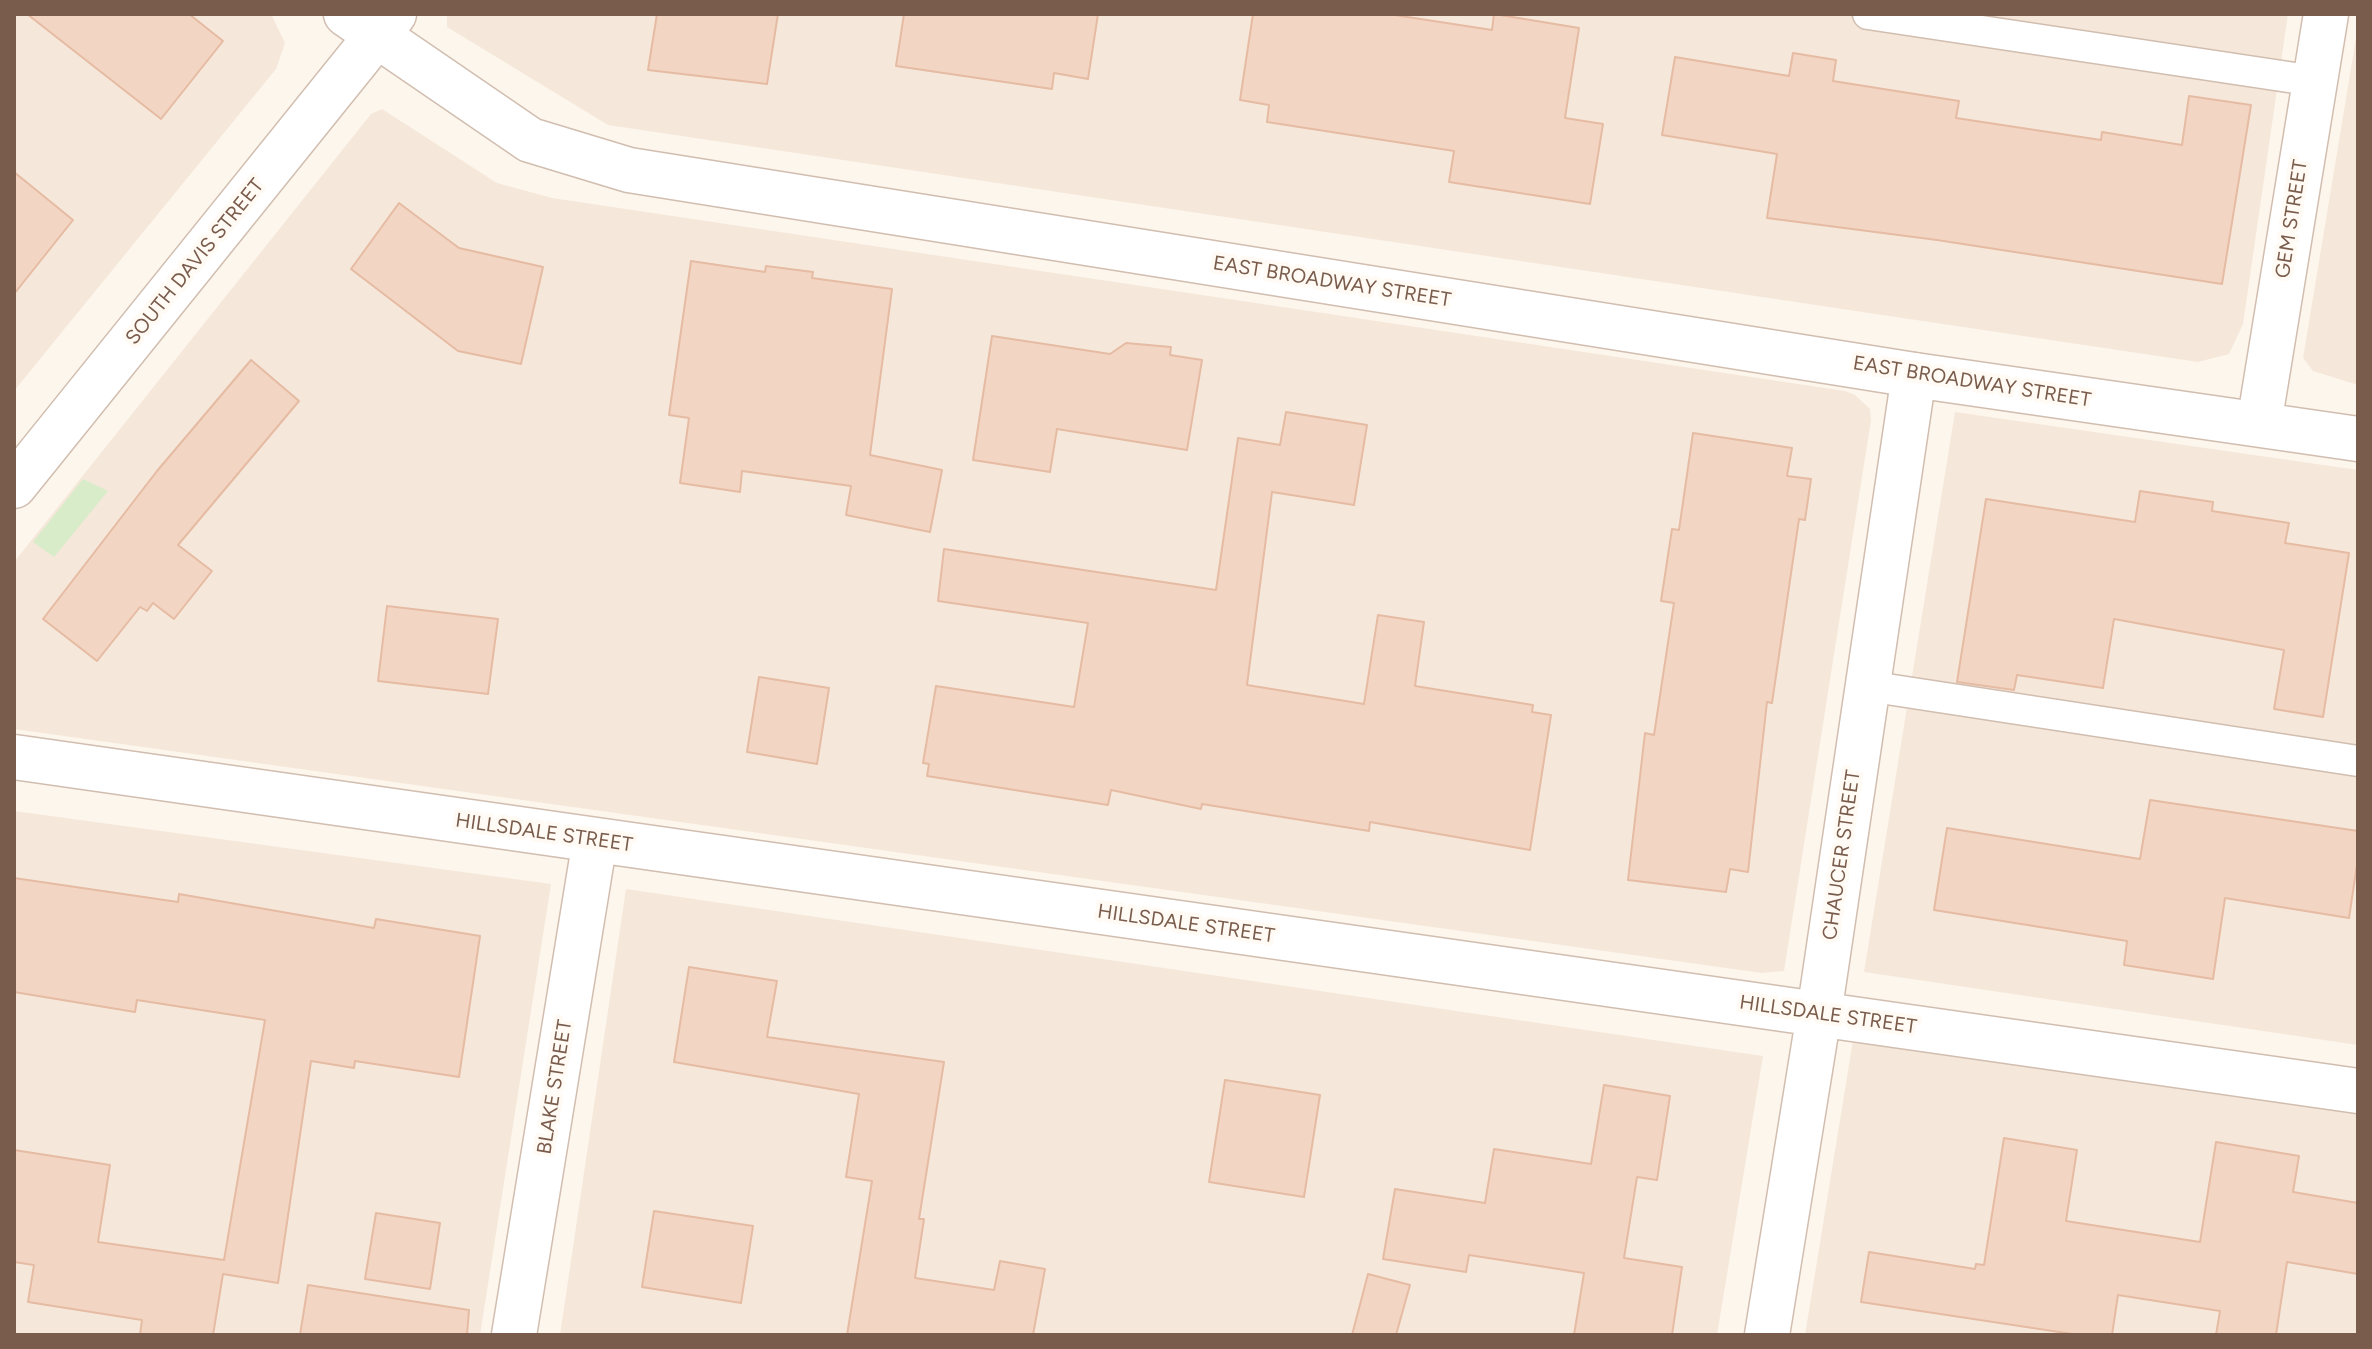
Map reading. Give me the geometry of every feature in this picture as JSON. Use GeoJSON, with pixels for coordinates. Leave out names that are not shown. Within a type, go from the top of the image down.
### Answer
{"type":"FeatureCollection","features":[{"type":"Feature","properties":{"kind":"street","name":"GEM STREET"},"geometry":{"type":"LineString","coordinates":[[2259,424],[2326,14]]}},
{"type":"Feature","properties":{"kind":"street","name":"EAST BROADWAY STREET"},"geometry":{"type":"LineString","coordinates":[[372,22],[530,140],[629,170],[1914,375],[2358,439]]}},
{"type":"Feature","properties":{"kind":"street","name":"SOUTH DAVIS STREET"},"geometry":{"type":"LineString","coordinates":[[14,486],[372,22]]}},
{"type":"Feature","properties":{"kind":"street","name":"CHAUCER STREET"},"geometry":{"type":"LineString","coordinates":[[1767,1335],[1819,1014],[1914,375]]}},
{"type":"Feature","properties":{"kind":"street","name":"HILLSDALE STREET"},"geometry":{"type":"LineString","coordinates":[[14,757],[2358,1091]]}},
{"type":"Feature","properties":{"kind":"street","name":"BLAKE STREET"},"geometry":{"type":"LineString","coordinates":[[514,1335],[595,840]]}},
{"type":"Feature","properties":{"kind":"lane"},"geometry":{"type":"LineString","coordinates":[[1868,14],[2315,81]]}},
{"type":"Feature","properties":{"kind":"lane"},"geometry":{"type":"LineString","coordinates":[[1867,686],[2358,761]]}},
{"type":"Feature","properties":{"kind":"shaded area"},"geometry":{"type":"Polygon","coordinates":[[[14,14],[271,14],[285,43],[276,69],[14,391],[14,14]]]}},
{"type":"Feature","properties":{"kind":"shaded area"},"geometry":{"type":"Polygon","coordinates":[[[447,14],[2288,14],[2243,324],[2229,354],[2198,362],[608,125],[447,27],[447,14]]]}},
{"type":"Feature","properties":{"kind":"shaded area"},"geometry":{"type":"Polygon","coordinates":[[[2358,26],[2358,385],[2313,371],[2303,358],[2358,26]]]}},
{"type":"Feature","properties":{"kind":"shaded area"},"geometry":{"type":"Polygon","coordinates":[[[382,109],[497,183],[552,198],[1845,391],[1855,395],[1870,409],[1871,420],[1784,971],[1762,973],[14,729],[14,562],[371,114],[382,109]]]}},
{"type":"Feature","properties":{"kind":"shaded area"},"geometry":{"type":"Polygon","coordinates":[[[1955,412],[2358,470],[2358,1045],[1864,972],[1955,412]]]}},
{"type":"Feature","properties":{"kind":"shaded area"},"geometry":{"type":"Polygon","coordinates":[[[14,811],[551,884],[480,1335],[14,1335],[14,811]]]}},
{"type":"Feature","properties":{"kind":"shaded area"},"geometry":{"type":"Polygon","coordinates":[[[626,889],[1763,1056],[1717,1335],[560,1335],[626,889]]]}},
{"type":"Feature","properties":{"kind":"shaded area"},"geometry":{"type":"Polygon","coordinates":[[[1854,1034],[2358,1109],[2358,1335],[1805,1335],[1854,1034]]]}},
{"type":"Feature","properties":{"kind":"green space"},"geometry":{"type":"Polygon","coordinates":[[[83,479],[108,491],[54,557],[33,542],[83,479]]]}},
{"type":"Feature","properties":{"kind":"building"},"geometry":{"type":"Polygon","coordinates":[[[27,14],[189,14],[223,41],[161,119],[27,14]]]}},
{"type":"Feature","properties":{"kind":"building"},"geometry":{"type":"Polygon","coordinates":[[[657,14],[778,14],[767,84],[648,70],[657,14]]]}},
{"type":"Feature","properties":{"kind":"building"},"geometry":{"type":"Polygon","coordinates":[[[904,14],[1098,14],[1088,79],[1054,73],[1052,89],[896,66],[904,14]]]}},
{"type":"Feature","properties":{"kind":"building"},"geometry":{"type":"Polygon","coordinates":[[[1253,14],[1388,14],[1492,30],[1494,14],[1579,28],[1565,118],[1603,124],[1590,204],[1449,182],[1454,151],[1267,122],[1269,105],[1240,100],[1253,14]]]}},
{"type":"Feature","properties":{"kind":"building"},"geometry":{"type":"Polygon","coordinates":[[[1793,53],[1836,60],[1833,81],[1959,101],[1956,118],[2101,140],[2102,132],[2182,145],[2189,96],[2251,105],[2222,284],[1937,240],[1767,218],[1777,154],[1662,135],[1675,57],[1789,76],[1793,53]]]}},
{"type":"Feature","properties":{"kind":"building"},"geometry":{"type":"Polygon","coordinates":[[[14,172],[73,220],[14,294],[14,172]]]}},
{"type":"Feature","properties":{"kind":"building"},"geometry":{"type":"Polygon","coordinates":[[[399,203],[459,248],[543,267],[521,364],[458,351],[351,269],[399,203]]]}},
{"type":"Feature","properties":{"kind":"building"},"geometry":{"type":"Polygon","coordinates":[[[691,261],[765,272],[766,266],[813,272],[812,278],[892,289],[870,455],[942,470],[930,532],[846,515],[851,486],[742,471],[740,492],[680,483],[689,418],[669,415],[691,261]]]}},
{"type":"Feature","properties":{"kind":"building"},"geometry":{"type":"Polygon","coordinates":[[[992,336],[1110,354],[1126,343],[1171,347],[1170,355],[1202,360],[1187,450],[1057,429],[1050,472],[973,460],[992,336]]]}},
{"type":"Feature","properties":{"kind":"building"},"geometry":{"type":"Polygon","coordinates":[[[251,360],[299,401],[178,545],[212,571],[174,619],[153,603],[147,611],[140,607],[97,661],[43,619],[157,471],[251,360]]]}},
{"type":"Feature","properties":{"kind":"building"},"geometry":{"type":"Polygon","coordinates":[[[1286,412],[1367,425],[1354,505],[1272,492],[1247,685],[1364,704],[1378,615],[1424,622],[1415,686],[1533,705],[1532,712],[1551,715],[1530,850],[1370,822],[1369,831],[1202,804],[1201,809],[1111,790],[1108,805],[927,776],[929,764],[923,763],[936,686],[1074,707],[1088,623],[938,601],[944,549],[1216,590],[1238,438],[1280,445],[1286,412]]]}},
{"type":"Feature","properties":{"kind":"building"},"geometry":{"type":"Polygon","coordinates":[[[1693,433],[1792,448],[1787,476],[1811,479],[1805,520],[1799,519],[1772,703],[1767,702],[1748,872],[1730,869],[1726,892],[1628,880],[1645,733],[1654,735],[1674,603],[1661,601],[1672,529],[1679,530],[1693,433]]]}},
{"type":"Feature","properties":{"kind":"building"},"geometry":{"type":"Polygon","coordinates":[[[2140,491],[2213,502],[2212,511],[2289,523],[2285,543],[2349,553],[2323,717],[2274,709],[2284,650],[2114,619],[2103,688],[2017,675],[2014,690],[1957,682],[1986,499],[2135,522],[2140,491]]]}},
{"type":"Feature","properties":{"kind":"building"},"geometry":{"type":"Polygon","coordinates":[[[387,606],[498,619],[488,694],[378,681],[387,606]]]}},
{"type":"Feature","properties":{"kind":"building"},"geometry":{"type":"Polygon","coordinates":[[[759,677],[829,688],[817,764],[747,752],[759,677]]]}},
{"type":"Feature","properties":{"kind":"building"},"geometry":{"type":"Polygon","coordinates":[[[2150,800],[2358,831],[2358,858],[2349,918],[2225,898],[2213,979],[2124,965],[2127,941],[1934,910],[1947,828],[2140,859],[2150,800]]]}},
{"type":"Feature","properties":{"kind":"building"},"geometry":{"type":"Polygon","coordinates":[[[14,878],[178,902],[179,894],[374,928],[376,919],[480,936],[459,1077],[355,1061],[354,1068],[311,1061],[278,1283],[223,1274],[213,1335],[140,1335],[142,1320],[28,1302],[34,1265],[14,1262],[14,1150],[110,1165],[98,1242],[224,1260],[265,1020],[137,1000],[135,1012],[14,992],[14,878]]]}},
{"type":"Feature","properties":{"kind":"building"},"geometry":{"type":"Polygon","coordinates":[[[689,967],[777,981],[767,1037],[944,1062],[919,1219],[924,1219],[915,1278],[994,1290],[1000,1261],[1045,1269],[1033,1335],[847,1335],[872,1181],[846,1177],[859,1094],[674,1062],[689,967]]]}},
{"type":"Feature","properties":{"kind":"building"},"geometry":{"type":"Polygon","coordinates":[[[1225,1080],[1320,1095],[1304,1197],[1209,1182],[1225,1080]]]}},
{"type":"Feature","properties":{"kind":"building"},"geometry":{"type":"Polygon","coordinates":[[[1604,1085],[1670,1096],[1657,1180],[1637,1177],[1624,1258],[1682,1267],[1672,1335],[1574,1335],[1584,1273],[1469,1255],[1466,1272],[1383,1259],[1395,1189],[1485,1203],[1494,1149],[1591,1164],[1604,1085]]]}},
{"type":"Feature","properties":{"kind":"building"},"geometry":{"type":"Polygon","coordinates":[[[2004,1138],[2077,1150],[2066,1221],[2200,1242],[2216,1142],[2299,1156],[2293,1192],[2358,1203],[2358,1274],[2287,1262],[2276,1335],[2216,1335],[2220,1311],[2118,1295],[2112,1335],[2079,1335],[1861,1302],[1869,1252],[1975,1269],[1976,1264],[1984,1265],[2004,1138]]]}},
{"type":"Feature","properties":{"kind":"building"},"geometry":{"type":"Polygon","coordinates":[[[654,1211],[753,1226],[741,1303],[642,1287],[654,1211]]]}},
{"type":"Feature","properties":{"kind":"building"},"geometry":{"type":"Polygon","coordinates":[[[376,1213],[440,1223],[430,1289],[365,1279],[376,1213]]]}},
{"type":"Feature","properties":{"kind":"building"},"geometry":{"type":"Polygon","coordinates":[[[1368,1274],[1410,1285],[1396,1335],[1352,1335],[1368,1274]]]}},
{"type":"Feature","properties":{"kind":"building"},"geometry":{"type":"Polygon","coordinates":[[[308,1285],[469,1310],[467,1335],[300,1335],[308,1285]]]}}]}
